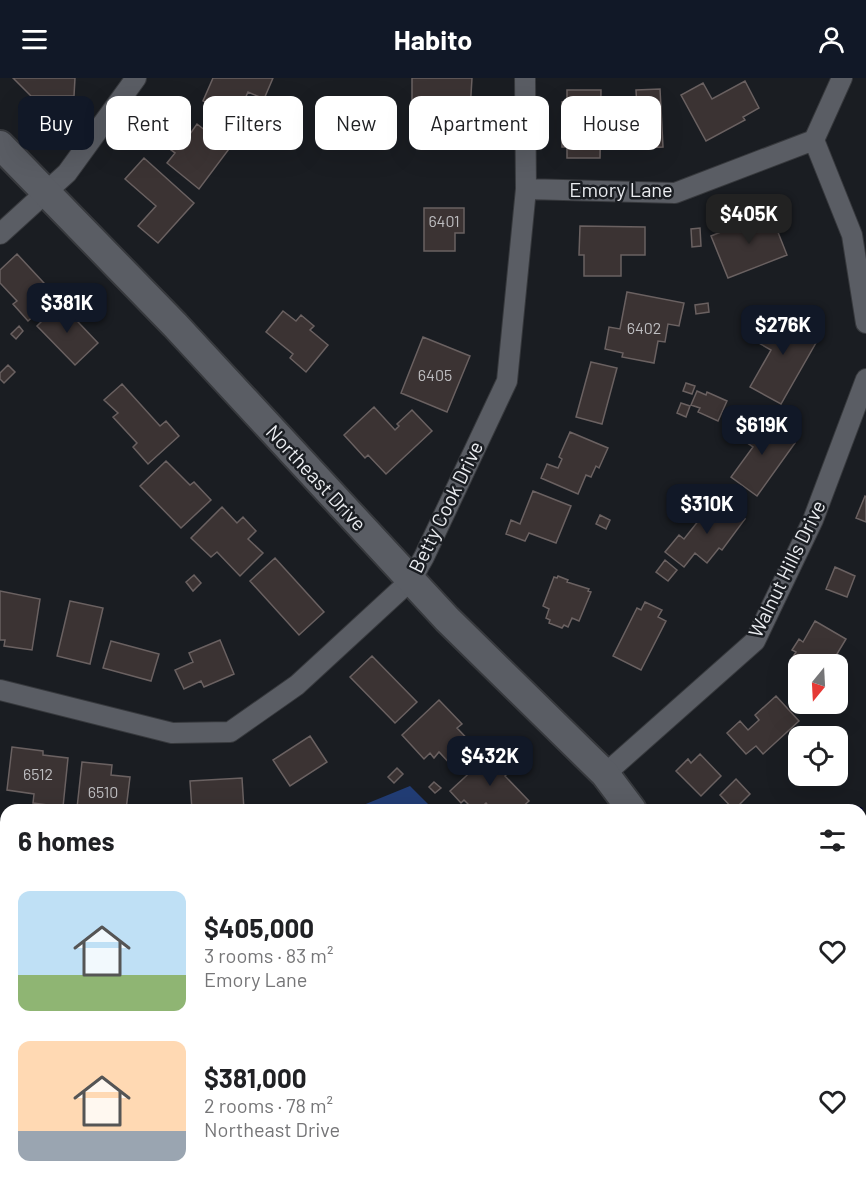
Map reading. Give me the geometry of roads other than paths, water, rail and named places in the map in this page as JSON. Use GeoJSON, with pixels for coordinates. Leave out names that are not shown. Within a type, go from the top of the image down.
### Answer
{"type":"FeatureCollection","features":[{"type":"Feature","properties":{"kind":"street"},"geometry":{"type":"LineString","coordinates":[[0,234],[67,173],[136,78]]}},
{"type":"Feature","properties":{"kind":"street","name":"Betty Cook Drive"},"geometry":{"type":"LineString","coordinates":[[0,690],[172,733],[230,732],[297,685],[411,580],[507,381],[526,189],[525,78]]}},
{"type":"Feature","properties":{"kind":"street"},"geometry":{"type":"LineString","coordinates":[[842,78],[814,140],[852,236],[866,323]]}},
{"type":"Feature","properties":{"kind":"street","name":"Emory Lane"},"geometry":{"type":"LineString","coordinates":[[526,189],[675,193],[814,140]]}},
{"type":"Feature","properties":{"kind":"street","name":"Northeast Drive"},"geometry":{"type":"LineString","coordinates":[[0,145],[176,325],[411,580],[605,774],[628,804]]}},
{"type":"Feature","properties":{"kind":"street","name":"Walnut Hills Drive"},"geometry":{"type":"LineString","coordinates":[[605,774],[755,641],[813,520],[866,379]]}}]}
